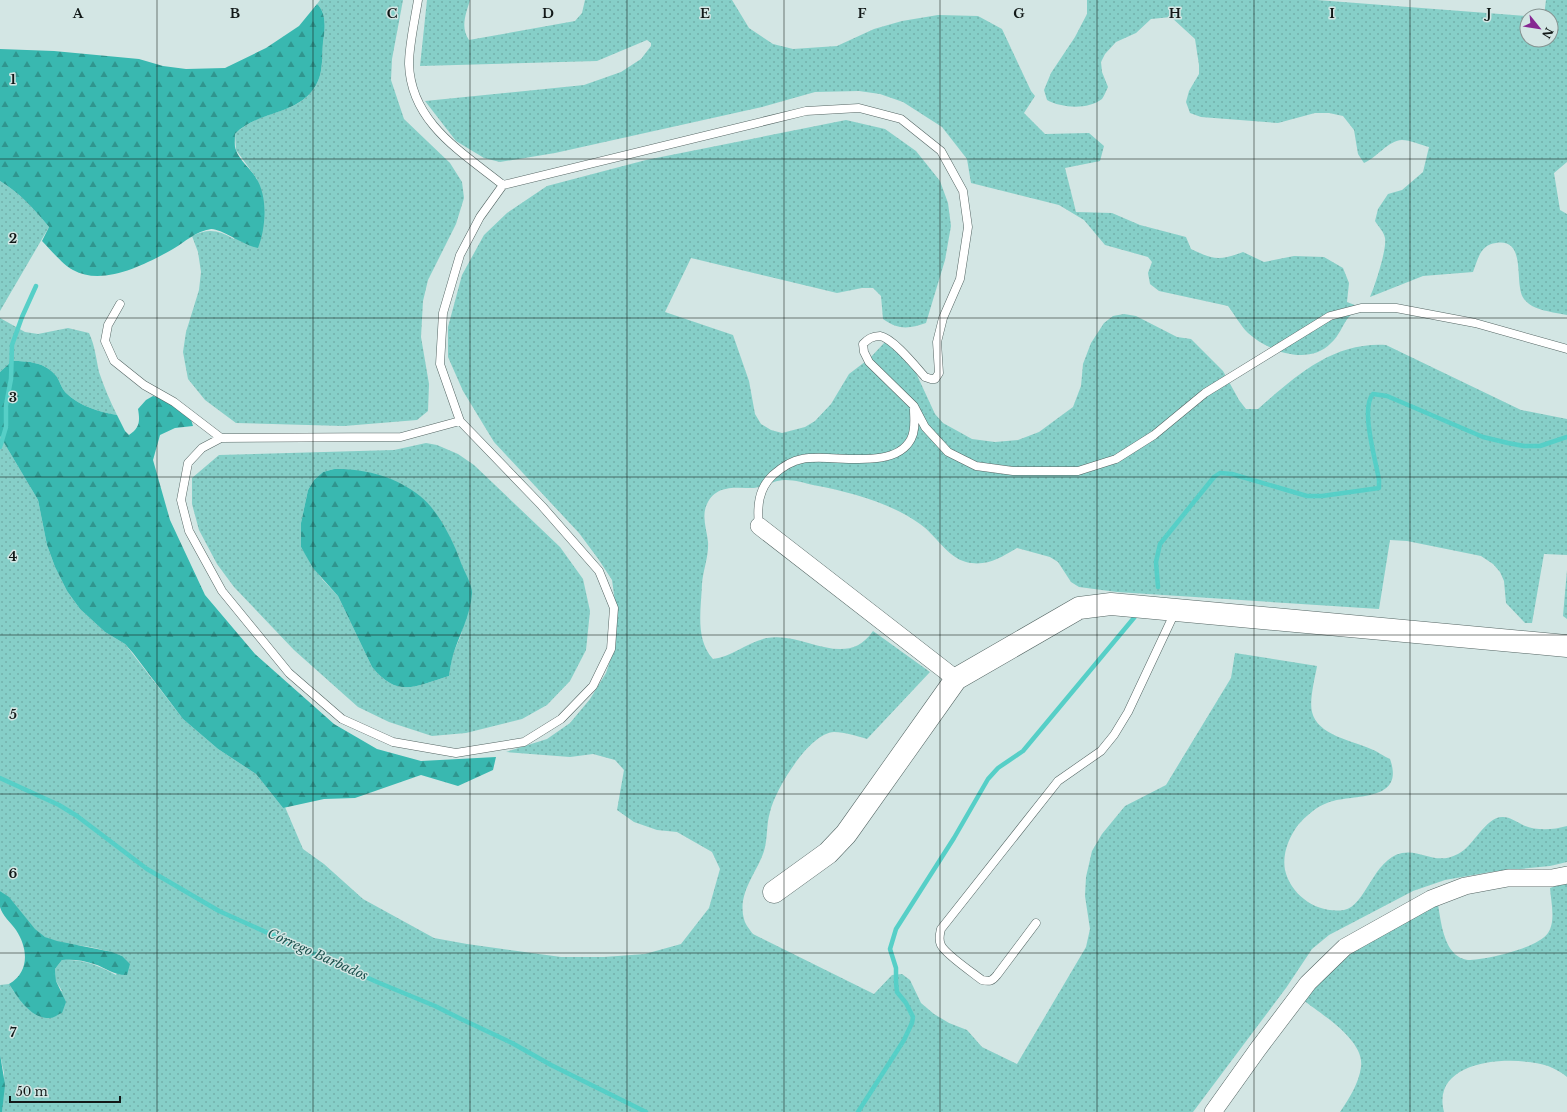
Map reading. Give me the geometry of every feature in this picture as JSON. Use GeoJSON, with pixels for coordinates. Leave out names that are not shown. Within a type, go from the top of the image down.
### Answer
{"type":"FeatureCollection","features":[{"type":"Feature","properties":{"kind":"street"},"geometry":{"type":"LineString","coordinates":[[759,526],[956,679]]}},
{"type":"Feature","properties":{"kind":"street"},"geometry":{"type":"LineString","coordinates":[[774,892],[828,853],[846,834],[956,679],[1079,608],[1111,604],[1567,646]]}},
{"type":"Feature","properties":{"kind":"street"},"geometry":{"type":"LineString","coordinates":[[1213,1112],[1308,983],[1345,947],[1431,899],[1465,886],[1508,878],[1552,878],[1567,875]]}},
{"type":"Feature","properties":{"kind":"lane"},"geometry":{"type":"LineString","coordinates":[[418,0],[410,64],[416,100],[435,128],[503,185]]}},
{"type":"Feature","properties":{"kind":"lane"},"geometry":{"type":"LineString","coordinates":[[460,421],[401,437],[221,438],[202,448],[188,463],[182,500],[189,531],[222,591],[288,673],[342,718],[393,742],[456,753],[524,742],[561,719],[593,686],[612,649],[614,608],[599,571],[542,506],[460,421],[440,364],[443,313],[460,255],[480,217],[503,185],[806,111],[859,108],[901,119],[941,151],[963,191],[968,227],[960,279],[943,318],[938,342],[939,373],[935,379],[925,376],[892,342],[881,336],[870,337],[863,344],[864,352],[869,362],[914,406],[925,427],[948,452],[976,466],[1013,471],[1078,472],[1116,459],[1154,435],[1204,393],[1330,316],[1362,308],[1396,308],[1475,324],[1567,349]]}},
{"type":"Feature","properties":{"kind":"lane"},"geometry":{"type":"LineString","coordinates":[[120,304],[108,324],[105,341],[114,361],[144,385],[174,402],[221,438]]}},
{"type":"Feature","properties":{"kind":"lane"},"geometry":{"type":"LineString","coordinates":[[759,526],[758,498],[768,480],[783,466],[802,459],[886,458],[901,450],[911,440],[914,428],[914,406]]}},
{"type":"Feature","properties":{"kind":"lane"},"geometry":{"type":"LineString","coordinates":[[1036,923],[998,975],[993,981],[988,982],[982,980],[949,953],[941,945],[939,937],[941,929],[1058,781],[1101,751],[1114,735],[1128,712],[1176,610]]}},
{"type":"Feature","properties":{"kind":"shaded area"},"geometry":{"type":"Polygon","coordinates":[[[320,0],[403,0],[392,59],[391,80],[404,119],[450,163],[462,182],[464,198],[456,224],[428,280],[423,301],[421,337],[429,384],[428,411],[417,420],[344,426],[236,423],[205,400],[188,379],[183,352],[186,332],[199,290],[201,272],[198,252],[192,236],[198,233],[213,231],[234,239],[257,179],[236,150],[235,134],[256,120],[291,107],[302,101],[311,93],[320,77],[322,67],[324,17],[317,4],[320,0]]]}},
{"type":"Feature","properties":{"kind":"shaded area"},"geometry":{"type":"Polygon","coordinates":[[[427,0],[470,0],[464,25],[466,35],[469,40],[575,21],[582,13],[585,0],[732,0],[749,28],[773,44],[793,49],[837,46],[874,29],[902,21],[938,15],[978,16],[1002,29],[1031,91],[1035,96],[1024,113],[1045,134],[1089,133],[1104,146],[1100,161],[1065,168],[1076,212],[1112,213],[1140,225],[1186,237],[1191,249],[1211,257],[1222,258],[1243,252],[1264,262],[1294,256],[1324,257],[1343,268],[1349,283],[1347,302],[1360,307],[1362,306],[1350,316],[1334,340],[1322,350],[1312,354],[1301,355],[1278,351],[1257,340],[1248,333],[1242,327],[1228,306],[1159,291],[1150,284],[1148,273],[1152,262],[1148,257],[1105,245],[1084,220],[1059,205],[971,183],[967,159],[942,127],[903,102],[880,94],[859,91],[815,92],[762,107],[555,153],[500,162],[484,158],[456,141],[425,101],[584,85],[621,72],[641,59],[651,46],[651,43],[647,40],[597,61],[420,66],[427,0]]]}},
{"type":"Feature","properties":{"kind":"shaded area"},"geometry":{"type":"Polygon","coordinates":[[[1087,0],[1317,0],[1519,15],[1519,48],[1559,48],[1559,8],[1545,8],[1546,0],[1567,0],[1567,162],[1554,173],[1560,210],[1567,214],[1567,315],[1538,309],[1524,299],[1519,283],[1516,255],[1512,248],[1506,243],[1491,244],[1486,247],[1480,253],[1473,272],[1423,276],[1370,297],[1380,268],[1385,243],[1385,238],[1375,221],[1378,209],[1388,194],[1402,190],[1423,172],[1429,147],[1408,141],[1397,141],[1387,146],[1364,163],[1358,154],[1354,130],[1343,116],[1329,113],[1315,113],[1278,123],[1201,117],[1190,113],[1186,102],[1189,91],[1199,74],[1195,39],[1171,17],[1151,19],[1136,33],[1116,42],[1105,54],[1101,62],[1102,72],[1108,87],[1102,99],[1089,105],[1074,107],[1060,105],[1047,100],[1044,90],[1051,73],[1075,37],[1087,14],[1087,0]]]}},
{"type":"Feature","properties":{"kind":"shaded area"},"geometry":{"type":"Polygon","coordinates":[[[846,120],[885,129],[916,151],[940,181],[948,203],[951,226],[945,260],[926,323],[909,327],[899,327],[888,323],[883,319],[881,296],[873,288],[862,288],[837,293],[691,258],[665,312],[733,335],[749,381],[755,414],[761,424],[771,430],[782,433],[805,427],[815,421],[831,404],[849,374],[870,358],[885,342],[895,346],[916,373],[935,414],[943,423],[972,439],[995,442],[1018,440],[1039,432],[1073,407],[1081,386],[1083,364],[1091,343],[1104,323],[1113,316],[1124,314],[1136,316],[1177,337],[1191,339],[1223,371],[1239,400],[1246,409],[1258,409],[1301,373],[1332,355],[1349,349],[1386,345],[1521,410],[1567,419],[1567,555],[1544,554],[1532,623],[1525,623],[1506,603],[1504,581],[1500,572],[1493,564],[1481,556],[1407,541],[1390,540],[1379,609],[1117,592],[1079,587],[1071,582],[1058,562],[1050,557],[1017,548],[993,561],[980,563],[966,562],[953,556],[926,529],[908,516],[869,499],[841,491],[786,480],[754,488],[727,488],[721,490],[711,498],[704,513],[708,547],[702,584],[700,624],[701,633],[707,651],[713,659],[720,658],[767,638],[781,637],[824,647],[837,649],[850,648],[862,642],[873,631],[930,672],[867,739],[838,732],[824,735],[814,742],[794,764],[773,802],[769,817],[764,851],[745,892],[743,900],[745,921],[753,934],[874,994],[892,975],[902,974],[910,980],[921,1003],[934,1014],[949,1023],[967,1030],[982,1047],[1017,1064],[1086,947],[1090,929],[1085,896],[1086,877],[1092,851],[1102,834],[1125,806],[1166,785],[1231,678],[1235,653],[1317,666],[1311,701],[1312,712],[1315,720],[1328,732],[1373,750],[1390,759],[1393,773],[1390,783],[1383,790],[1362,797],[1337,800],[1315,809],[1298,825],[1289,840],[1284,858],[1285,870],[1293,888],[1307,901],[1315,906],[1325,909],[1344,910],[1352,907],[1384,864],[1392,857],[1409,852],[1435,858],[1450,857],[1464,850],[1491,821],[1503,817],[1528,827],[1539,829],[1567,826],[1567,862],[1550,866],[1490,872],[1445,880],[1413,891],[1329,935],[1312,949],[1286,988],[1193,1112],[2,1112],[4,1073],[0,1054],[0,985],[9,984],[14,992],[62,991],[56,981],[55,969],[62,960],[90,963],[116,975],[122,956],[85,946],[50,940],[32,927],[12,902],[0,891],[0,436],[38,500],[47,545],[55,567],[67,591],[80,609],[105,632],[125,644],[183,719],[218,749],[256,774],[283,808],[285,807],[303,849],[324,864],[363,899],[434,938],[467,944],[561,957],[604,957],[645,954],[681,944],[709,908],[720,869],[712,852],[677,832],[657,830],[634,822],[617,810],[624,770],[615,760],[593,754],[570,757],[506,752],[547,739],[570,723],[590,699],[606,673],[614,649],[617,616],[612,580],[599,560],[579,533],[494,442],[463,391],[448,357],[448,327],[462,275],[484,235],[507,213],[547,186],[646,160],[846,120]]]}},
{"type":"Feature","properties":{"kind":"shaded area"},"geometry":{"type":"Polygon","coordinates":[[[0,181],[20,196],[49,227],[0,311],[0,181]]]}},
{"type":"Feature","properties":{"kind":"shaded area"},"geometry":{"type":"Polygon","coordinates":[[[0,318],[25,332],[38,334],[68,328],[89,333],[94,347],[99,372],[117,415],[83,405],[71,398],[53,372],[42,365],[24,361],[12,361],[0,372],[0,318]]]}},
{"type":"Feature","properties":{"kind":"shaded area"},"geometry":{"type":"Polygon","coordinates":[[[426,443],[437,445],[458,454],[474,465],[560,547],[583,579],[590,611],[586,650],[570,681],[547,705],[522,719],[466,733],[432,736],[389,722],[358,707],[294,650],[234,587],[217,564],[199,530],[192,504],[192,478],[219,455],[394,450],[426,443]],[[334,469],[323,472],[314,480],[308,490],[301,523],[301,547],[322,579],[338,596],[372,667],[381,677],[399,687],[408,687],[417,686],[449,676],[452,656],[461,635],[472,593],[390,479],[362,472],[334,469]]]}},
{"type":"Feature","properties":{"kind":"shaded area"},"geometry":{"type":"Polygon","coordinates":[[[1567,570],[1567,619],[1563,616],[1567,570]]]}},
{"type":"Feature","properties":{"kind":"shaded area"},"geometry":{"type":"Polygon","coordinates":[[[1567,882],[1567,1077],[1548,1066],[1516,1061],[1497,1061],[1478,1065],[1462,1071],[1450,1080],[1443,1094],[1444,1112],[1340,1112],[1356,1085],[1361,1067],[1360,1057],[1356,1047],[1340,1029],[1303,1000],[1342,952],[1437,898],[1444,935],[1450,948],[1456,955],[1462,959],[1468,960],[1487,958],[1511,952],[1534,944],[1548,933],[1552,923],[1550,888],[1567,882]]]}},
{"type":"Feature","properties":{"kind":"green space"},"geometry":{"type":"Polygon","coordinates":[[[317,4],[324,17],[322,62],[318,81],[311,92],[302,101],[291,107],[256,120],[235,134],[235,147],[242,161],[260,185],[264,203],[263,231],[258,248],[246,244],[220,231],[211,229],[196,234],[173,249],[124,272],[111,275],[85,275],[73,270],[65,264],[42,241],[49,227],[20,196],[0,181],[0,49],[54,51],[139,59],[163,66],[186,69],[225,68],[266,48],[299,26],[317,4]]]}},
{"type":"Feature","properties":{"kind":"green space"},"geometry":{"type":"Polygon","coordinates":[[[12,361],[36,363],[48,368],[57,377],[66,393],[71,398],[83,405],[117,415],[125,431],[129,435],[137,427],[139,417],[138,409],[146,400],[153,396],[168,400],[190,416],[193,426],[175,428],[160,435],[153,460],[170,520],[205,595],[255,654],[334,724],[377,749],[421,761],[496,757],[493,770],[458,786],[421,775],[355,798],[324,799],[283,808],[256,774],[218,749],[183,719],[125,644],[105,632],[80,609],[67,591],[55,567],[47,545],[38,500],[0,436],[0,372],[12,361]]]}},
{"type":"Feature","properties":{"kind":"green space"},"geometry":{"type":"Polygon","coordinates":[[[334,469],[357,470],[380,475],[411,489],[427,502],[445,527],[470,583],[472,591],[469,610],[453,655],[449,676],[417,686],[408,687],[399,687],[381,677],[372,667],[338,596],[313,568],[301,547],[301,523],[308,490],[314,480],[323,472],[334,469]]]}},
{"type":"Feature","properties":{"kind":"green space"},"geometry":{"type":"Polygon","coordinates":[[[0,891],[9,897],[35,929],[45,937],[57,941],[112,952],[122,956],[130,964],[127,975],[113,973],[99,966],[86,962],[62,960],[55,969],[56,981],[66,1002],[62,1013],[50,1018],[37,1015],[26,1007],[9,984],[21,973],[24,966],[25,952],[16,930],[1,910],[0,891]]]}},
{"type":"Feature","properties":{"kind":"green space"},"geometry":{"type":"Polygon","coordinates":[[[0,1054],[5,1085],[2,1112],[0,1112],[0,1054]]]}},
{"type":"Feature","properties":{"kind":"waterway"},"geometry":{"type":"LineString","coordinates":[[0,447],[6,427],[6,405],[11,379],[12,345],[22,317],[36,286]]}},
{"type":"Feature","properties":{"kind":"waterway"},"geometry":{"type":"LineString","coordinates":[[1158,587],[1156,562],[1160,544],[1214,477],[1220,473],[1232,474],[1307,496],[1322,496],[1379,488],[1379,480],[1368,422],[1369,401],[1373,394],[1387,396],[1483,437],[1508,443],[1524,446],[1540,446],[1567,437]]}},
{"type":"Feature","properties":{"kind":"waterway"},"geometry":{"type":"LineString","coordinates":[[858,1112],[904,1040],[912,1023],[913,1017],[906,1003],[897,992],[896,968],[890,949],[896,929],[954,838],[988,779],[998,768],[1023,751],[1138,613]]}},
{"type":"Feature","properties":{"kind":"waterway","name":"Córrego Barbados"},"geometry":{"type":"LineString","coordinates":[[0,778],[59,805],[77,816],[147,869],[219,911],[377,982],[435,1006],[512,1043],[551,1065],[646,1112]]}}]}
